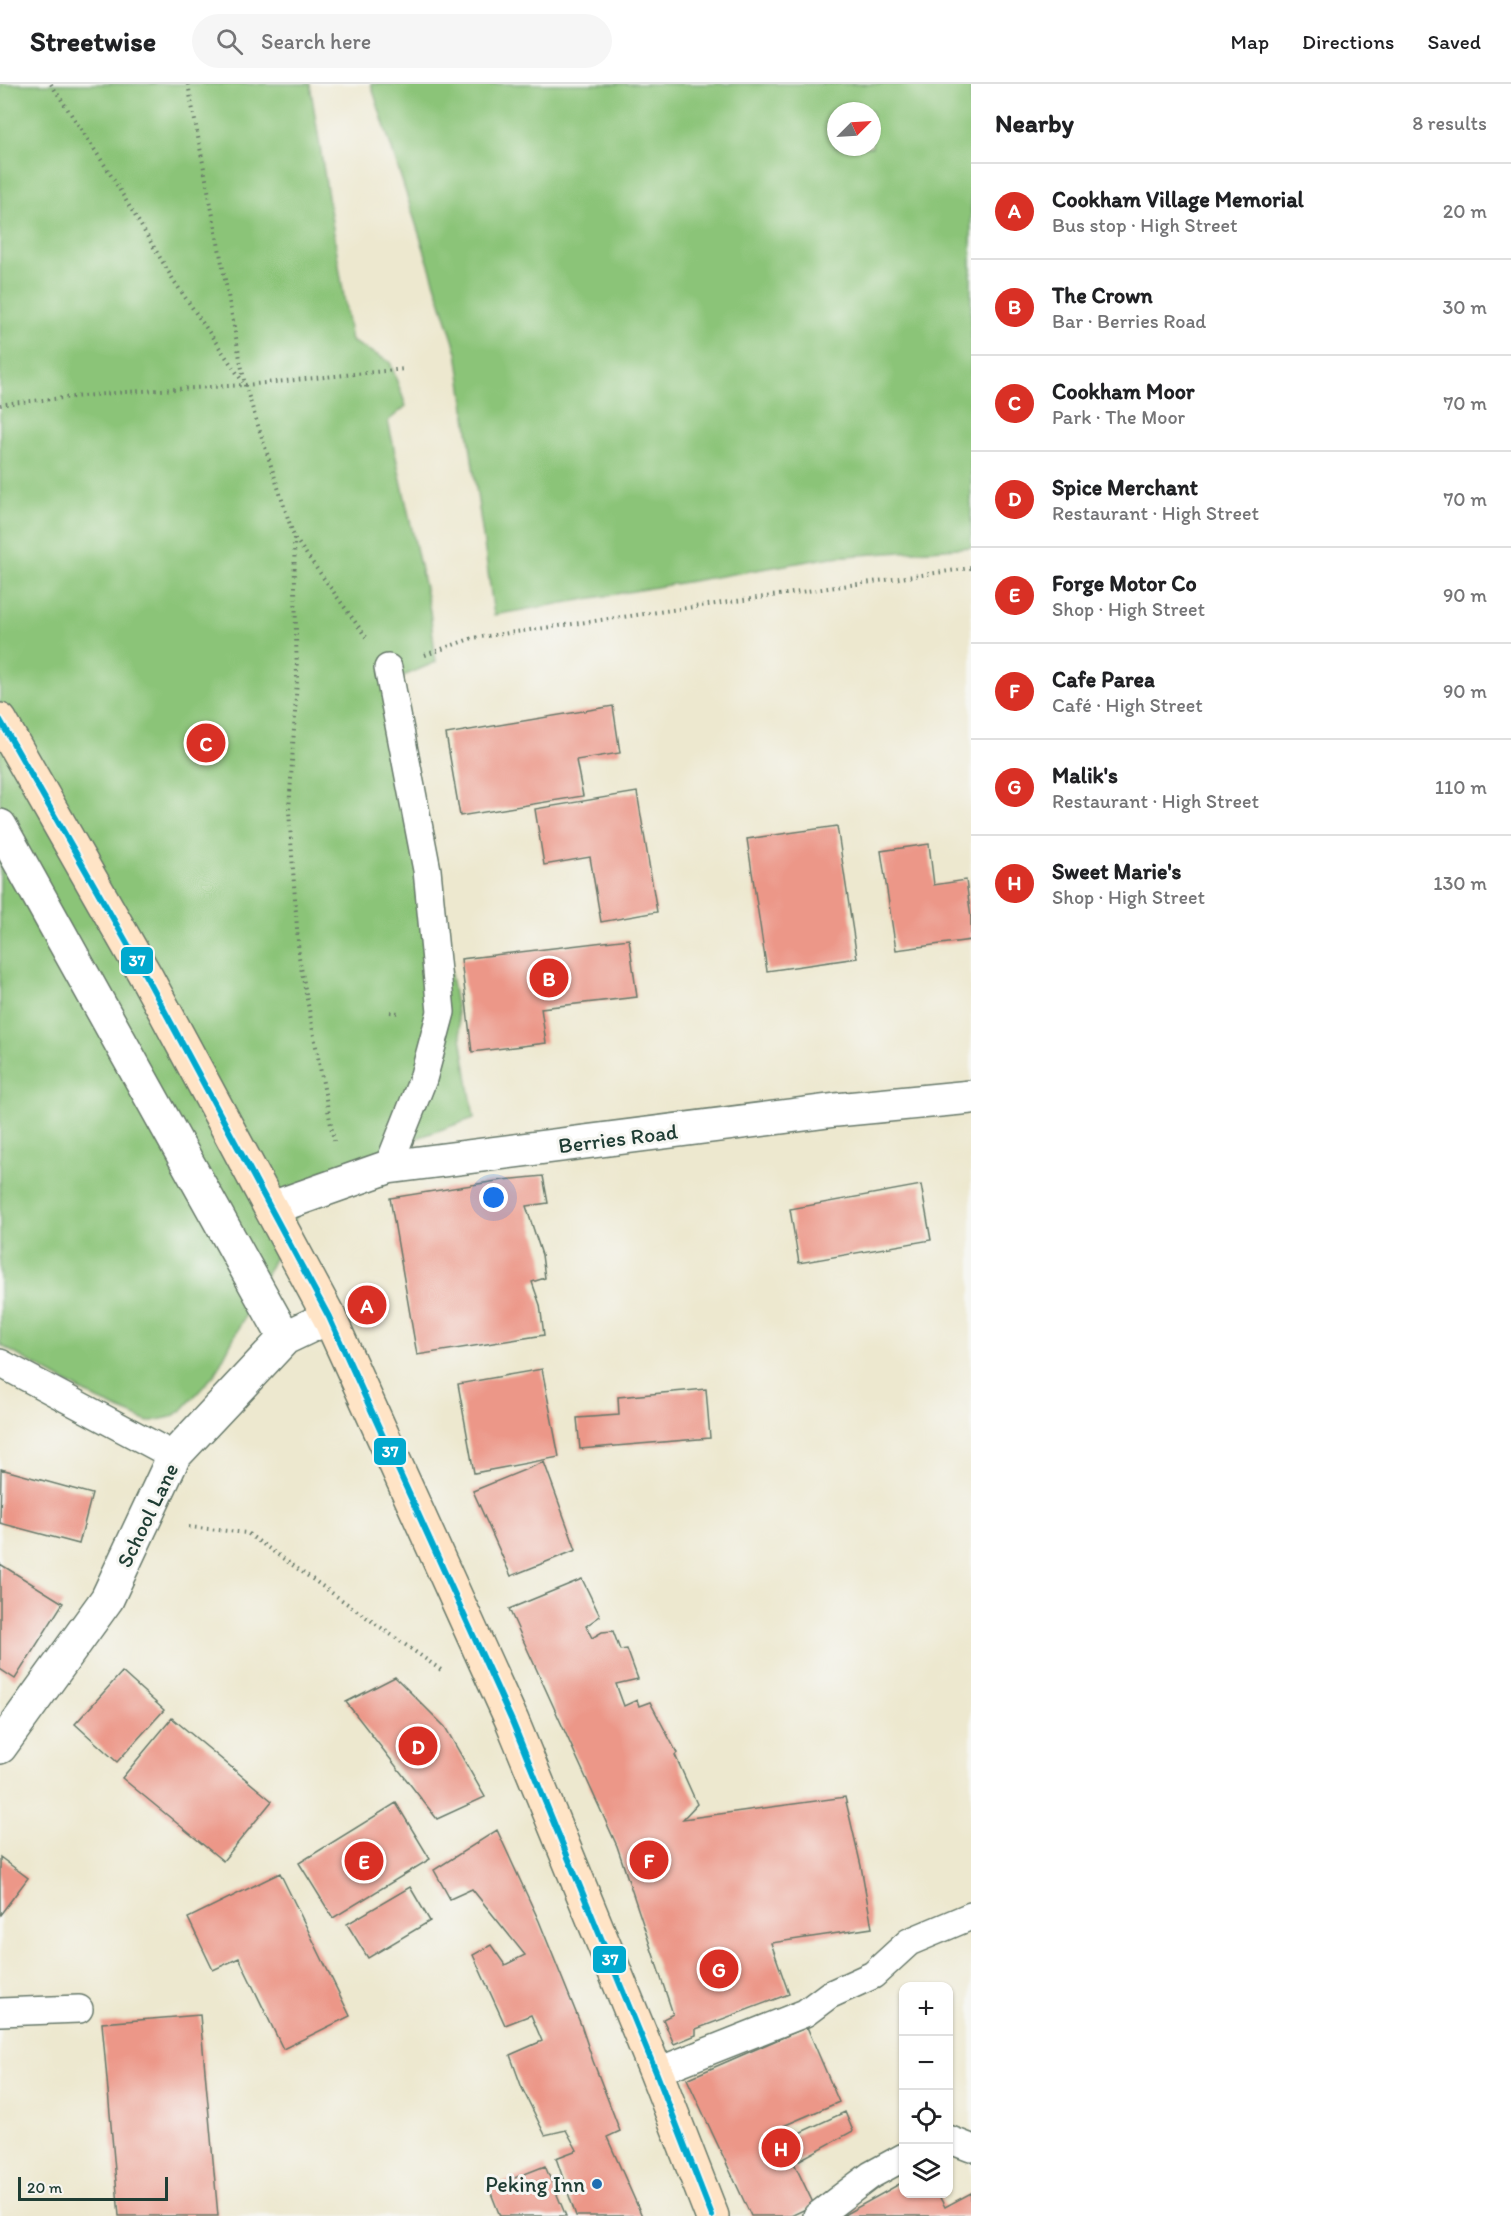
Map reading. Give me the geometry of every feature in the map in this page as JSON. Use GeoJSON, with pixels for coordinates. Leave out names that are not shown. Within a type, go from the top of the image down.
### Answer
{"type":"FeatureCollection","features":[{"type":"Feature","properties":{"kind":"main road"},"geometry":{"type":"LineString","coordinates":[[0,720],[148,980],[329,1317],[512,1721],[656,2072],[712,2216]]}},
{"type":"Feature","properties":{"kind":"street"},"geometry":{"type":"LineString","coordinates":[[0,826],[285,1338]]}},
{"type":"Feature","properties":{"kind":"street","name":"Berries Road"},"geometry":{"type":"LineString","coordinates":[[272,1208],[388,1167],[836,1110],[971,1097]]}},
{"type":"Feature","properties":{"kind":"street","name":"School Lane"},"geometry":{"type":"LineString","coordinates":[[0,1747],[107,1599],[174,1456],[285,1338],[329,1317]]}},
{"type":"Feature","properties":{"kind":"lane"},"geometry":{"type":"LineString","coordinates":[[388,668],[427,870],[441,1012],[423,1079],[388,1167]]}},
{"type":"Feature","properties":{"kind":"lane"},"geometry":{"type":"LineString","coordinates":[[0,1363],[174,1456]]}},
{"type":"Feature","properties":{"kind":"lane"},"geometry":{"type":"LineString","coordinates":[[656,2072],[805,2013],[829,1995],[873,1975],[909,1942],[971,1916]]}},
{"type":"Feature","properties":{"kind":"lane"},"geometry":{"type":"LineString","coordinates":[[0,2012],[79,2009]]}},
{"type":"Feature","properties":{"kind":"lane"},"geometry":{"type":"LineString","coordinates":[[953,2141],[971,2148]]}},
{"type":"Feature","properties":{"kind":"lane"},"geometry":{"type":"LineString","coordinates":[[817,2216],[871,2175],[899,2159]]}},
{"type":"Feature","properties":{"kind":"path"},"geometry":{"type":"LineString","coordinates":[[51,84],[106,167],[174,281],[245,385]]}},
{"type":"Feature","properties":{"kind":"path"},"geometry":{"type":"LineString","coordinates":[[188,84],[245,385],[294,537],[297,680],[289,811],[299,957],[332,1133]]}},
{"type":"Feature","properties":{"kind":"path"},"geometry":{"type":"LineString","coordinates":[[0,405],[125,392],[245,385],[405,369]]}},
{"type":"Feature","properties":{"kind":"path"},"geometry":{"type":"LineString","coordinates":[[294,537],[388,668],[473,638],[971,568]]}},
{"type":"Feature","properties":{"kind":"path"},"geometry":{"type":"LineString","coordinates":[[144,1522],[247,1533],[444,1673]]}},
{"type":"Feature","properties":{"kind":"green space"},"geometry":{"type":"Polygon","coordinates":[[[0,84],[310,84],[351,341],[390,362],[406,406],[388,421],[430,611],[436,662],[387,683],[450,969],[474,1118],[318,1173],[215,1374],[181,1411],[171,1417],[148,1422],[98,1400],[0,1345],[0,84]]]}},
{"type":"Feature","properties":{"kind":"green space"},"geometry":{"type":"Polygon","coordinates":[[[371,84],[971,84],[971,547],[832,557],[494,615],[457,352],[371,84]]]}},
{"type":"Feature","properties":{"kind":"building"},"geometry":{"type":"Polygon","coordinates":[[[613,706],[620,753],[576,760],[583,796],[460,816],[446,734],[613,706]]]}},
{"type":"Feature","properties":{"kind":"building"},"geometry":{"type":"Polygon","coordinates":[[[637,792],[657,912],[601,922],[590,857],[544,865],[535,809],[637,792]]]}},
{"type":"Feature","properties":{"kind":"building"},"geometry":{"type":"Polygon","coordinates":[[[837,826],[857,958],[767,971],[747,839],[837,826]]]}},
{"type":"Feature","properties":{"kind":"building"},"geometry":{"type":"Polygon","coordinates":[[[929,844],[934,885],[966,880],[971,918],[971,940],[896,950],[881,851],[929,844]]]}},
{"type":"Feature","properties":{"kind":"building"},"geometry":{"type":"Polygon","coordinates":[[[629,939],[637,997],[541,1008],[546,1043],[472,1052],[461,959],[629,939]]]}},
{"type":"Feature","properties":{"kind":"building"},"geometry":{"type":"Polygon","coordinates":[[[543,1176],[548,1203],[526,1206],[542,1255],[545,1278],[532,1282],[540,1305],[544,1335],[417,1355],[390,1198],[543,1176]]]}},
{"type":"Feature","properties":{"kind":"building"},"geometry":{"type":"Polygon","coordinates":[[[921,1185],[931,1240],[799,1263],[790,1209],[921,1185]]]}},
{"type":"Feature","properties":{"kind":"building"},"geometry":{"type":"Polygon","coordinates":[[[542,1369],[559,1457],[474,1473],[458,1384],[542,1369]]]}},
{"type":"Feature","properties":{"kind":"building"},"geometry":{"type":"Polygon","coordinates":[[[706,1389],[710,1438],[580,1449],[577,1418],[619,1415],[618,1397],[706,1389]]]}},
{"type":"Feature","properties":{"kind":"building"},"geometry":{"type":"Polygon","coordinates":[[[544,1462],[576,1550],[511,1576],[473,1491],[544,1462]]]}},
{"type":"Feature","properties":{"kind":"building"},"geometry":{"type":"Polygon","coordinates":[[[1,1469],[92,1494],[79,1544],[0,1523],[1,1469]]]}},
{"type":"Feature","properties":{"kind":"building"},"geometry":{"type":"Polygon","coordinates":[[[0,1564],[63,1603],[15,1679],[0,1669],[0,1564]]]}},
{"type":"Feature","properties":{"kind":"building"},"geometry":{"type":"Polygon","coordinates":[[[582,1579],[600,1616],[586,1626],[592,1638],[602,1632],[613,1631],[620,1650],[627,1649],[638,1679],[616,1684],[624,1706],[637,1700],[639,1706],[650,1702],[677,1753],[675,1755],[697,1804],[683,1819],[845,1797],[861,1866],[872,1928],[771,1943],[789,1994],[696,2029],[696,2035],[674,2044],[663,2019],[673,2014],[617,1846],[509,1609],[582,1579]]]}},
{"type":"Feature","properties":{"kind":"building"},"geometry":{"type":"Polygon","coordinates":[[[122,1672],[164,1710],[117,1762],[75,1724],[122,1672]]]}},
{"type":"Feature","properties":{"kind":"building"},"geometry":{"type":"Polygon","coordinates":[[[395,1677],[445,1727],[485,1797],[437,1819],[346,1702],[395,1677]]]}},
{"type":"Feature","properties":{"kind":"building"},"geometry":{"type":"Polygon","coordinates":[[[172,1718],[272,1801],[223,1861],[122,1778],[172,1718]]]}},
{"type":"Feature","properties":{"kind":"building"},"geometry":{"type":"Polygon","coordinates":[[[396,1803],[430,1859],[333,1918],[299,1863],[396,1803]]]}},
{"type":"Feature","properties":{"kind":"building"},"geometry":{"type":"Polygon","coordinates":[[[497,1830],[539,1921],[581,2025],[620,2131],[607,2137],[642,2216],[576,2216],[556,2158],[577,2150],[566,2130],[545,2135],[522,2088],[510,2055],[542,2041],[531,2015],[505,2025],[473,1955],[491,1945],[505,1965],[525,1955],[472,1889],[450,1899],[434,1870],[497,1830]]]}},
{"type":"Feature","properties":{"kind":"building"},"geometry":{"type":"Polygon","coordinates":[[[0,1857],[28,1878],[0,1915],[0,1857]]]}},
{"type":"Feature","properties":{"kind":"building"},"geometry":{"type":"Polygon","coordinates":[[[280,1873],[350,2016],[283,2049],[239,1958],[213,1970],[188,1918],[280,1873]]]}},
{"type":"Feature","properties":{"kind":"building"},"geometry":{"type":"Polygon","coordinates":[[[410,1887],[430,1921],[368,1958],[347,1924],[410,1887]]]}},
{"type":"Feature","properties":{"kind":"building"},"geometry":{"type":"Polygon","coordinates":[[[200,2015],[218,2216],[119,2216],[102,2023],[200,2015]]]}},
{"type":"Feature","properties":{"kind":"building"},"geometry":{"type":"Polygon","coordinates":[[[807,2027],[839,2102],[781,2127],[786,2139],[845,2112],[853,2131],[794,2163],[814,2205],[791,2216],[751,2216],[687,2079],[807,2027]]]}},
{"type":"Feature","properties":{"kind":"building"},"geometry":{"type":"Polygon","coordinates":[[[545,2166],[566,2216],[500,2216],[489,2188],[545,2166]]]}},
{"type":"Feature","properties":{"kind":"building"},"geometry":{"type":"Polygon","coordinates":[[[899,2184],[899,2198],[940,2198],[945,2207],[971,2193],[971,2216],[842,2216],[899,2184]]]}},
{"type":"Feature","properties":{"kind":"transit line","name":"37"},"geometry":{"type":"LineString","coordinates":[[0,720],[148,980],[329,1317],[512,1721],[656,2072],[712,2216]]}},
{"type":"Feature","properties":{"kind":"place","name":"Cookham Moor"},"geometry":{"type":"Point","coordinates":[206,743]}},
{"type":"Feature","properties":{"kind":"place","name":"The Crown"},"geometry":{"type":"Point","coordinates":[549,978]}},
{"type":"Feature","properties":{"kind":"place","name":"Cookham Village Memorial"},"geometry":{"type":"Point","coordinates":[367,1305]}},
{"type":"Feature","properties":{"kind":"place","name":"Spice Merchant"},"geometry":{"type":"Point","coordinates":[418,1746]}},
{"type":"Feature","properties":{"kind":"place","name":"Cafe Parea"},"geometry":{"type":"Point","coordinates":[649,1860]}},
{"type":"Feature","properties":{"kind":"place","name":"Forge Motor Co"},"geometry":{"type":"Point","coordinates":[364,1861]}},
{"type":"Feature","properties":{"kind":"place","name":"Malik's"},"geometry":{"type":"Point","coordinates":[719,1969]}},
{"type":"Feature","properties":{"kind":"place","name":"Sweet Marie's"},"geometry":{"type":"Point","coordinates":[781,2148]}},
{"type":"Feature","properties":{"kind":"place","name":"Peking Inn"},"geometry":{"type":"Point","coordinates":[597,2184]}}]}
